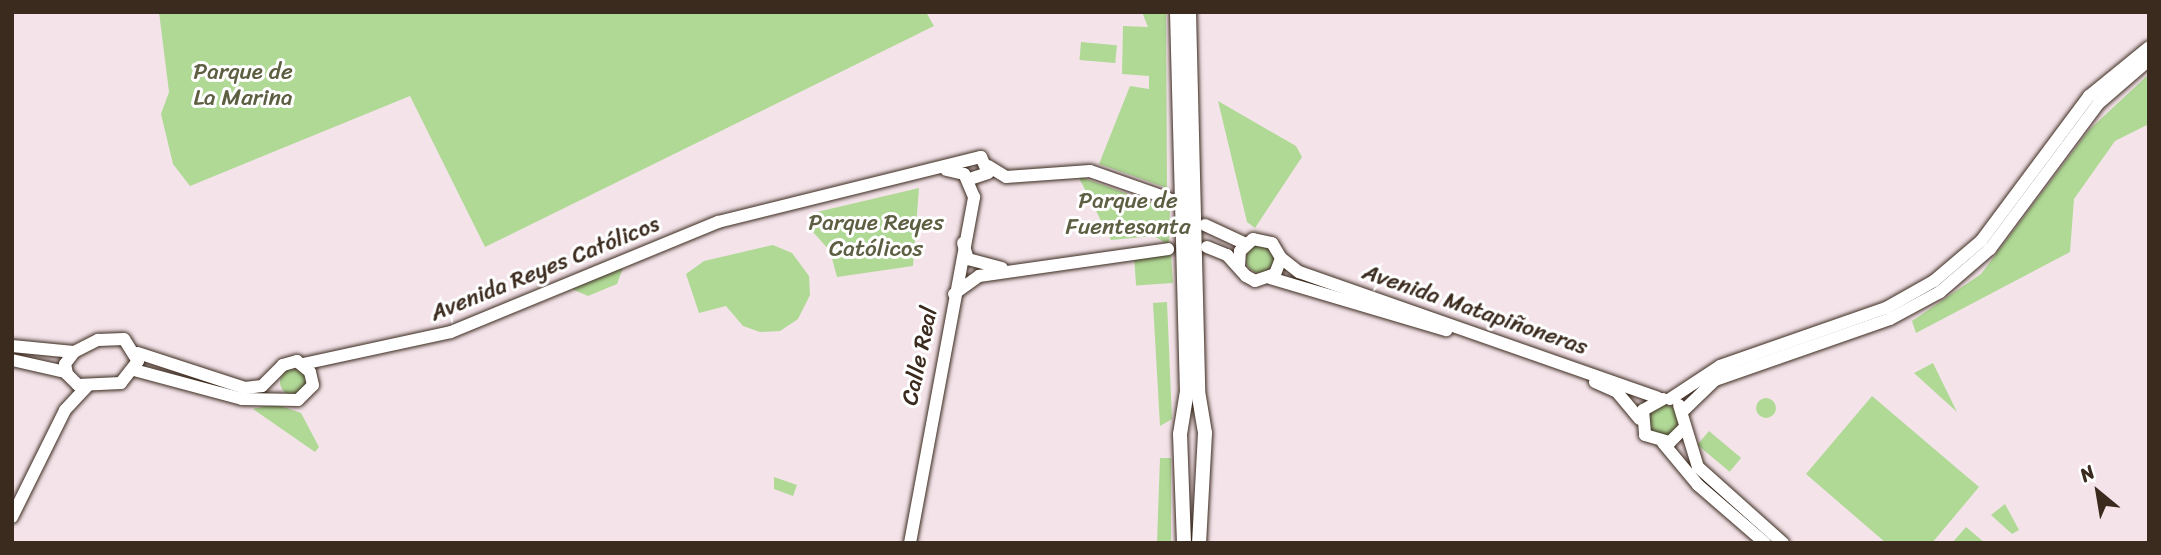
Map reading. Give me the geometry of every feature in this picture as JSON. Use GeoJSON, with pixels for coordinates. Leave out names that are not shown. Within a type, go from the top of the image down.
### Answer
{"type":"FeatureCollection","features":[{"type":"Feature","properties":{"kind":"main road"},"geometry":{"type":"LineString","coordinates":[[1177,12],[1185,442],[1184,543]]}},
{"type":"Feature","properties":{"kind":"main road"},"geometry":{"type":"LineString","coordinates":[[1189,12],[1202,440],[1199,543]]}},
{"type":"Feature","properties":{"kind":"main road"},"geometry":{"type":"LineString","coordinates":[[1765,543],[1694,482],[1663,443],[1647,438],[1640,419],[1645,405],[1664,399],[1720,366],[1886,308],[1934,281],[1981,241],[2089,96],[2149,47]]}},
{"type":"Feature","properties":{"kind":"main road"},"geometry":{"type":"LineString","coordinates":[[1683,411],[1715,380],[1890,319],[1940,292],[1990,249],[2099,103],[2149,60]]}},
{"type":"Feature","properties":{"kind":"main road"},"geometry":{"type":"LineString","coordinates":[[988,166],[983,180],[966,171],[981,157],[988,166],[1006,177],[1090,171],[1167,198]]}},
{"type":"Feature","properties":{"kind":"main road","name":"Avenida Reyes Católicos"},"geometry":{"type":"LineString","coordinates":[[303,364],[329,361],[451,332],[718,222],[946,170],[966,171]]}},
{"type":"Feature","properties":{"kind":"main road","name":"Calle Real"},"geometry":{"type":"LineString","coordinates":[[909,543],[963,243],[974,197],[966,171]]}},
{"type":"Feature","properties":{"kind":"main road"},"geometry":{"type":"LineString","coordinates":[[1205,225],[1246,244],[1265,239],[1281,258],[1270,278],[1255,281],[1240,266],[1207,247]]}},
{"type":"Feature","properties":{"kind":"main road"},"geometry":{"type":"LineString","coordinates":[[963,243],[973,262],[1016,269]]}},
{"type":"Feature","properties":{"kind":"main road"},"geometry":{"type":"LineString","coordinates":[[1240,266],[1246,244]]}},
{"type":"Feature","properties":{"kind":"main road"},"geometry":{"type":"LineString","coordinates":[[954,294],[972,278],[1016,269],[1168,249]]}},
{"type":"Feature","properties":{"kind":"main road","name":"Avenida Matapiñoneras"},"geometry":{"type":"LineString","coordinates":[[1281,258],[1299,272],[1664,399]]}},
{"type":"Feature","properties":{"kind":"main road","name":"Avenida Matapiñoneras"},"geometry":{"type":"LineString","coordinates":[[1270,278],[1605,385],[1640,419]]}},
{"type":"Feature","properties":{"kind":"main road"},"geometry":{"type":"LineString","coordinates":[[12,346],[74,352],[113,338],[124,339],[138,353],[245,388],[275,376],[284,365],[303,364],[312,377]]}},
{"type":"Feature","properties":{"kind":"main road"},"geometry":{"type":"LineString","coordinates":[[65,410],[68,375],[74,352]]}},
{"type":"Feature","properties":{"kind":"main road"},"geometry":{"type":"LineString","coordinates":[[12,360],[68,375],[88,386],[121,383],[134,370],[138,353]]}},
{"type":"Feature","properties":{"kind":"main road"},"geometry":{"type":"LineString","coordinates":[[134,370],[242,399],[286,398],[307,395],[312,377],[329,361]]}},
{"type":"Feature","properties":{"kind":"main road"},"geometry":{"type":"LineString","coordinates":[[275,376],[286,398]]}},
{"type":"Feature","properties":{"kind":"main road"},"geometry":{"type":"LineString","coordinates":[[12,517],[65,410],[88,386]]}},
{"type":"Feature","properties":{"kind":"main road"},"geometry":{"type":"LineString","coordinates":[[1664,399],[1683,411]]}},
{"type":"Feature","properties":{"kind":"main road"},"geometry":{"type":"LineString","coordinates":[[1683,411],[1685,427],[1698,467],[1783,543]]}},
{"type":"Feature","properties":{"kind":"main road"},"geometry":{"type":"LineString","coordinates":[[1184,423],[1201,422]]}},
{"type":"Feature","properties":{"kind":"main road"},"geometry":{"type":"LineString","coordinates":[[1663,443],[1685,427]]}},
{"type":"Feature","properties":{"kind":"main road"},"geometry":{"type":"LineString","coordinates":[[1185,442],[1202,440]]}},
{"type":"Feature","properties":{"kind":"green space","name":"Parque de La Marina"},"geometry":{"type":"Polygon","coordinates":[[[159,12],[926,12],[934,26],[485,247],[410,96],[190,186],[173,164],[161,114],[169,92],[159,12]]]}},
{"type":"Feature","properties":{"kind":"green space"},"geometry":{"type":"Polygon","coordinates":[[[1142,12],[1166,12],[1167,188],[1099,164],[1130,86],[1149,89],[1149,76],[1122,74],[1123,26],[1148,27],[1142,12]]]}},
{"type":"Feature","properties":{"kind":"green space"},"geometry":{"type":"Polygon","coordinates":[[[1081,42],[1117,45],[1115,63],[1079,60],[1081,42]]]}},
{"type":"Feature","properties":{"kind":"green space"},"geometry":{"type":"Polygon","coordinates":[[[2149,74],[2149,124],[2115,141],[2074,199],[2070,252],[1916,333],[1912,321],[1981,274],[2089,130],[2149,74]]]}},
{"type":"Feature","properties":{"kind":"green space"},"geometry":{"type":"Polygon","coordinates":[[[1218,101],[1296,146],[1302,157],[1255,228],[1247,222],[1218,101]]]}},
{"type":"Feature","properties":{"kind":"green space","name":"Parque de Fuentesanta"},"geometry":{"type":"Polygon","coordinates":[[[1078,176],[1170,209],[1169,245],[1154,236],[1111,240],[1078,176]]]}},
{"type":"Feature","properties":{"kind":"green space","name":"Parque Reyes Católicos"},"geometry":{"type":"Polygon","coordinates":[[[919,188],[913,266],[837,277],[830,251],[813,232],[817,212],[919,188]]]}},
{"type":"Feature","properties":{"kind":"green space"},"geometry":{"type":"Polygon","coordinates":[[[773,245],[792,253],[809,276],[810,295],[798,319],[780,331],[760,332],[743,326],[726,306],[699,313],[686,274],[704,261],[773,245]]]}},
{"type":"Feature","properties":{"kind":"green space"},"geometry":{"type":"Polygon","coordinates":[[[1260,245],[1270,249],[1274,259],[1270,269],[1260,273],[1250,269],[1246,259],[1250,249],[1260,245]]]}},
{"type":"Feature","properties":{"kind":"green space"},"geometry":{"type":"Polygon","coordinates":[[[1171,255],[1173,283],[1136,286],[1134,258],[1171,255]]]}},
{"type":"Feature","properties":{"kind":"green space"},"geometry":{"type":"Polygon","coordinates":[[[623,268],[617,284],[588,296],[572,289],[623,268]]]}},
{"type":"Feature","properties":{"kind":"green space"},"geometry":{"type":"Polygon","coordinates":[[[1167,302],[1172,419],[1160,426],[1153,303],[1167,302]]]}},
{"type":"Feature","properties":{"kind":"green space"},"geometry":{"type":"Polygon","coordinates":[[[1933,363],[1957,412],[1914,373],[1933,363]]]}},
{"type":"Feature","properties":{"kind":"green space"},"geometry":{"type":"Polygon","coordinates":[[[293,369],[303,372],[306,382],[303,392],[293,395],[283,392],[280,382],[283,372],[293,369]]]}},
{"type":"Feature","properties":{"kind":"green space"},"geometry":{"type":"Polygon","coordinates":[[[1872,396],[1979,487],[1932,543],[1886,543],[1806,474],[1872,396]]]}},
{"type":"Feature","properties":{"kind":"green space"},"geometry":{"type":"Polygon","coordinates":[[[1766,398],[1773,401],[1776,408],[1773,415],[1766,418],[1759,415],[1756,408],[1759,401],[1766,398]]]}},
{"type":"Feature","properties":{"kind":"green space"},"geometry":{"type":"Polygon","coordinates":[[[275,404],[301,413],[319,447],[315,452],[253,409],[275,404]]]}},
{"type":"Feature","properties":{"kind":"green space"},"geometry":{"type":"Polygon","coordinates":[[[1663,404],[1674,409],[1679,420],[1674,431],[1663,436],[1652,431],[1647,420],[1652,409],[1663,404]]]}},
{"type":"Feature","properties":{"kind":"green space"},"geometry":{"type":"Polygon","coordinates":[[[1709,431],[1741,458],[1730,472],[1697,445],[1709,431]]]}},
{"type":"Feature","properties":{"kind":"green space"},"geometry":{"type":"Polygon","coordinates":[[[1160,458],[1171,458],[1171,543],[1157,543],[1160,458]]]}},
{"type":"Feature","properties":{"kind":"green space"},"geometry":{"type":"Polygon","coordinates":[[[774,477],[797,485],[793,496],[774,489],[774,477]]]}},
{"type":"Feature","properties":{"kind":"green space"},"geometry":{"type":"Polygon","coordinates":[[[2005,504],[2019,530],[2012,534],[1991,515],[2005,504]]]}},
{"type":"Feature","properties":{"kind":"green space"},"geometry":{"type":"Polygon","coordinates":[[[1966,527],[1985,543],[1952,543],[1966,527]]]}}]}
